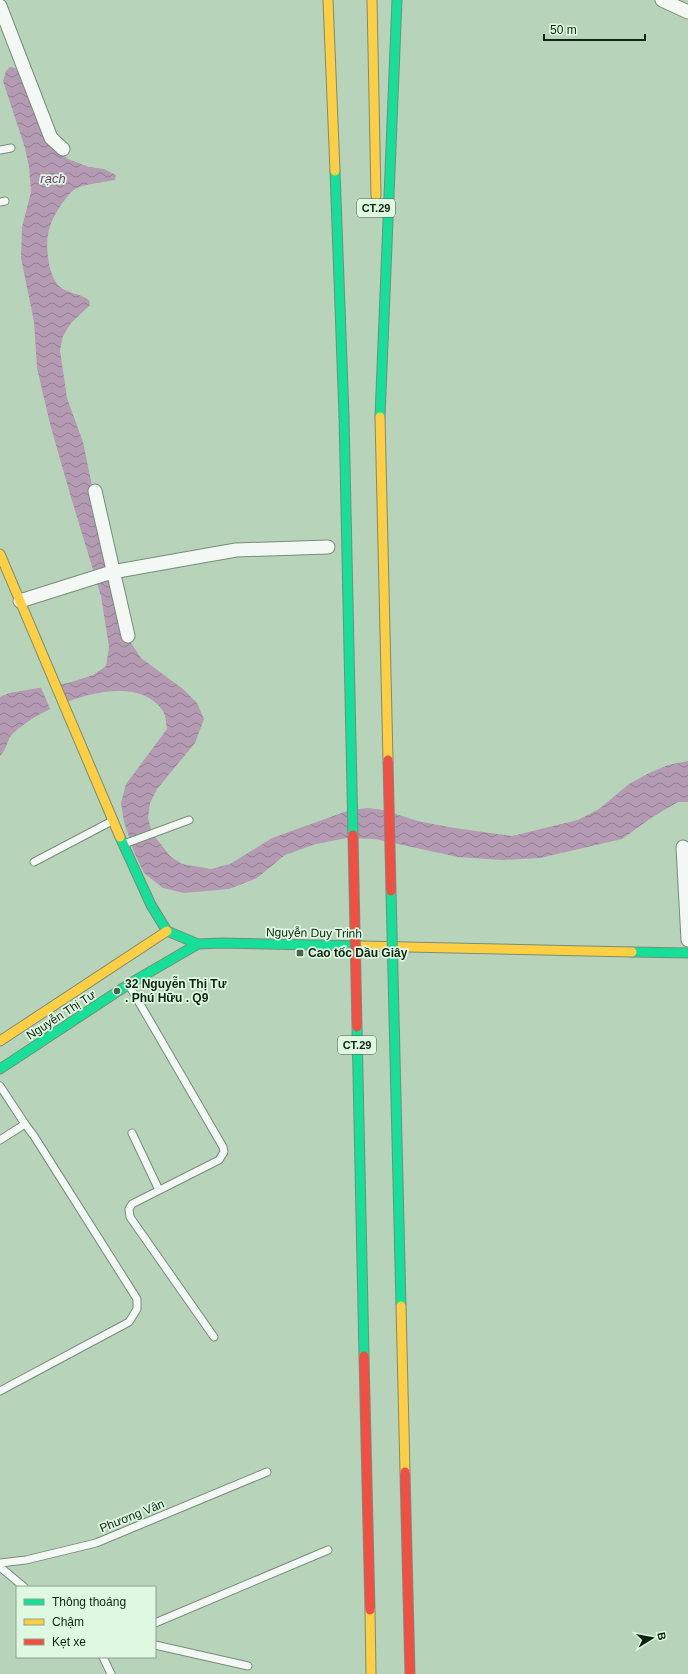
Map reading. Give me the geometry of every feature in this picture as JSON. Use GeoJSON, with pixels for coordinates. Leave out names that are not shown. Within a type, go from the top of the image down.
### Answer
{"type":"FeatureCollection","features":[{"type":"Feature","properties":{"kind":"main road"},"geometry":{"type":"LineString","coordinates":[[328,0],[344,416]]}},
{"type":"Feature","properties":{"kind":"main road","name":"CT.29"},"geometry":{"type":"LineString","coordinates":[[335,0],[371,1674]]}},
{"type":"Feature","properties":{"kind":"main road","name":"CT.29"},"geometry":{"type":"LineString","coordinates":[[372,0],[376,205]]}},
{"type":"Feature","properties":{"kind":"main road"},"geometry":{"type":"LineString","coordinates":[[380,417],[397,0]]}},
{"type":"Feature","properties":{"kind":"main road"},"geometry":{"type":"LineString","coordinates":[[377,260],[410,1674]]}},
{"type":"Feature","properties":{"kind":"main road"},"geometry":{"type":"LineString","coordinates":[[0,554],[122,845],[150,905],[167,931]]}},
{"type":"Feature","properties":{"kind":"main road","name":"Nguyễn Duy Trinh"},"geometry":{"type":"LineString","coordinates":[[167,931],[198,944],[222,943],[688,953]]}},
{"type":"Feature","properties":{"kind":"main road","name":"Nguyễn Thị Tư"},"geometry":{"type":"LineString","coordinates":[[0,1041],[167,931]]}},
{"type":"Feature","properties":{"kind":"main road","name":"Nguyễn Thị Tư"},"geometry":{"type":"LineString","coordinates":[[0,1069],[129,984],[198,944]]}},
{"type":"Feature","properties":{"kind":"street"},"geometry":{"type":"LineString","coordinates":[[662,0],[688,12]]}},
{"type":"Feature","properties":{"kind":"street"},"geometry":{"type":"LineString","coordinates":[[0,6],[51,138],[63,149]]}},
{"type":"Feature","properties":{"kind":"street"},"geometry":{"type":"LineString","coordinates":[[95,491],[128,636]]}},
{"type":"Feature","properties":{"kind":"street"},"geometry":{"type":"LineString","coordinates":[[20,601],[85,582],[113,572],[236,550],[328,546]]}},
{"type":"Feature","properties":{"kind":"street"},"geometry":{"type":"LineString","coordinates":[[683,847],[688,940]]}},
{"type":"Feature","properties":{"kind":"lane"},"geometry":{"type":"LineString","coordinates":[[0,150],[11,148]]}},
{"type":"Feature","properties":{"kind":"lane"},"geometry":{"type":"LineString","coordinates":[[122,845],[189,820]]}},
{"type":"Feature","properties":{"kind":"lane"},"geometry":{"type":"LineString","coordinates":[[34,862],[112,821]]}},
{"type":"Feature","properties":{"kind":"lane"},"geometry":{"type":"LineString","coordinates":[[129,984],[223,1147],[224,1152],[219,1160],[132,1204],[130,1209],[130,1217],[214,1337]]}},
{"type":"Feature","properties":{"kind":"lane"},"geometry":{"type":"LineString","coordinates":[[0,1086],[34,1136],[137,1299],[137,1309],[129,1322],[0,1391]]}},
{"type":"Feature","properties":{"kind":"lane"},"geometry":{"type":"LineString","coordinates":[[0,1140],[25,1124]]}},
{"type":"Feature","properties":{"kind":"lane"},"geometry":{"type":"LineString","coordinates":[[132,1133],[159,1190]]}},
{"type":"Feature","properties":{"kind":"lane","name":"Phương Vân"},"geometry":{"type":"LineString","coordinates":[[0,1563],[26,1560],[96,1543],[267,1472]]}},
{"type":"Feature","properties":{"kind":"lane"},"geometry":{"type":"LineString","coordinates":[[156,1623],[328,1550]]}},
{"type":"Feature","properties":{"kind":"lane"},"geometry":{"type":"LineString","coordinates":[[0,1568],[23,1586]]}},
{"type":"Feature","properties":{"kind":"lane"},"geometry":{"type":"LineString","coordinates":[[156,1645],[248,1666]]}},
{"type":"Feature","properties":{"kind":"lane"},"geometry":{"type":"LineString","coordinates":[[103,1658],[111,1674]]}},
{"type":"Feature","properties":{"kind":"water","name":"rạch"},"geometry":{"type":"Polygon","coordinates":[[[10,67],[15,68],[26,80],[49,141],[68,159],[89,167],[104,169],[116,175],[115,180],[84,186],[75,189],[69,195],[56,213],[50,226],[47,247],[49,264],[55,281],[62,289],[89,300],[90,305],[71,323],[63,336],[60,350],[67,398],[83,442],[99,520],[129,640],[141,658],[183,689],[197,703],[204,719],[195,743],[157,789],[150,803],[148,818],[152,833],[170,856],[182,864],[211,869],[230,864],[272,838],[350,810],[368,808],[383,810],[418,821],[448,827],[512,836],[578,820],[599,809],[629,784],[647,774],[668,765],[688,761],[688,802],[678,802],[654,816],[622,839],[540,858],[502,860],[458,857],[375,839],[347,838],[316,844],[285,855],[257,878],[229,889],[184,893],[163,888],[144,873],[134,852],[124,822],[121,803],[126,784],[167,729],[163,711],[151,699],[135,692],[116,691],[96,693],[57,706],[40,714],[13,733],[5,750],[0,756],[0,697],[9,693],[68,683],[93,675],[106,666],[109,647],[101,596],[50,424],[37,368],[34,322],[21,258],[22,227],[31,192],[29,167],[25,148],[3,81],[6,71],[10,67]]]}},
{"type":"Feature","properties":{"kind":"pier"},"geometry":{"type":"Polygon","coordinates":[[[58,683],[67,704],[51,711],[40,685],[58,683]]]}},
{"type":"Feature","properties":{"kind":"traffic: fast"},"geometry":{"type":"LineString","coordinates":[[380,417],[397,0]]}},
{"type":"Feature","properties":{"kind":"traffic: fast"},"geometry":{"type":"LineString","coordinates":[[335,171],[344,416]]}},
{"type":"Feature","properties":{"kind":"traffic: fast"},"geometry":{"type":"LineString","coordinates":[[344,416],[353,835]]}},
{"type":"Feature","properties":{"kind":"traffic: fast"},"geometry":{"type":"LineString","coordinates":[[120,837],[151,905],[167,931],[198,944],[222,943],[362,946]]}},
{"type":"Feature","properties":{"kind":"traffic: fast"},"geometry":{"type":"LineString","coordinates":[[391,891],[401,1306]]}},
{"type":"Feature","properties":{"kind":"traffic: fast"},"geometry":{"type":"LineString","coordinates":[[0,1069],[129,984],[198,944]]}},
{"type":"Feature","properties":{"kind":"traffic: fast"},"geometry":{"type":"LineString","coordinates":[[632,952],[688,953]]}},
{"type":"Feature","properties":{"kind":"traffic: fast"},"geometry":{"type":"LineString","coordinates":[[357,1027],[364,1356]]}},
{"type":"Feature","properties":{"kind":"traffic: slow"},"geometry":{"type":"LineString","coordinates":[[328,0],[335,171]]}},
{"type":"Feature","properties":{"kind":"traffic: slow"},"geometry":{"type":"LineString","coordinates":[[372,0],[376,196]]}},
{"type":"Feature","properties":{"kind":"traffic: slow"},"geometry":{"type":"LineString","coordinates":[[380,417],[388,760]]}},
{"type":"Feature","properties":{"kind":"traffic: slow"},"geometry":{"type":"LineString","coordinates":[[0,554],[120,837]]}},
{"type":"Feature","properties":{"kind":"traffic: slow"},"geometry":{"type":"LineString","coordinates":[[0,1041],[167,931]]}},
{"type":"Feature","properties":{"kind":"traffic: slow"},"geometry":{"type":"LineString","coordinates":[[362,946],[632,952]]}},
{"type":"Feature","properties":{"kind":"traffic: slow"},"geometry":{"type":"LineString","coordinates":[[401,1306],[405,1472]]}},
{"type":"Feature","properties":{"kind":"traffic: slow"},"geometry":{"type":"LineString","coordinates":[[370,1610],[371,1674]]}},
{"type":"Feature","properties":{"kind":"traffic: jam"},"geometry":{"type":"LineString","coordinates":[[388,760],[391,891]]}},
{"type":"Feature","properties":{"kind":"traffic: jam"},"geometry":{"type":"LineString","coordinates":[[353,835],[357,1027]]}},
{"type":"Feature","properties":{"kind":"traffic: jam"},"geometry":{"type":"LineString","coordinates":[[364,1356],[370,1610]]}},
{"type":"Feature","properties":{"kind":"traffic: jam"},"geometry":{"type":"LineString","coordinates":[[405,1472],[410,1674]]}},
{"type":"Feature","properties":{"kind":"place","name":"Cao tốc Dầu Giây"},"geometry":{"type":"Point","coordinates":[300,953]}},
{"type":"Feature","properties":{"kind":"place","name":"32 Nguyễn Thị Tư . Phú Hữu . Q9"},"geometry":{"type":"Point","coordinates":[117,991]}}]}
